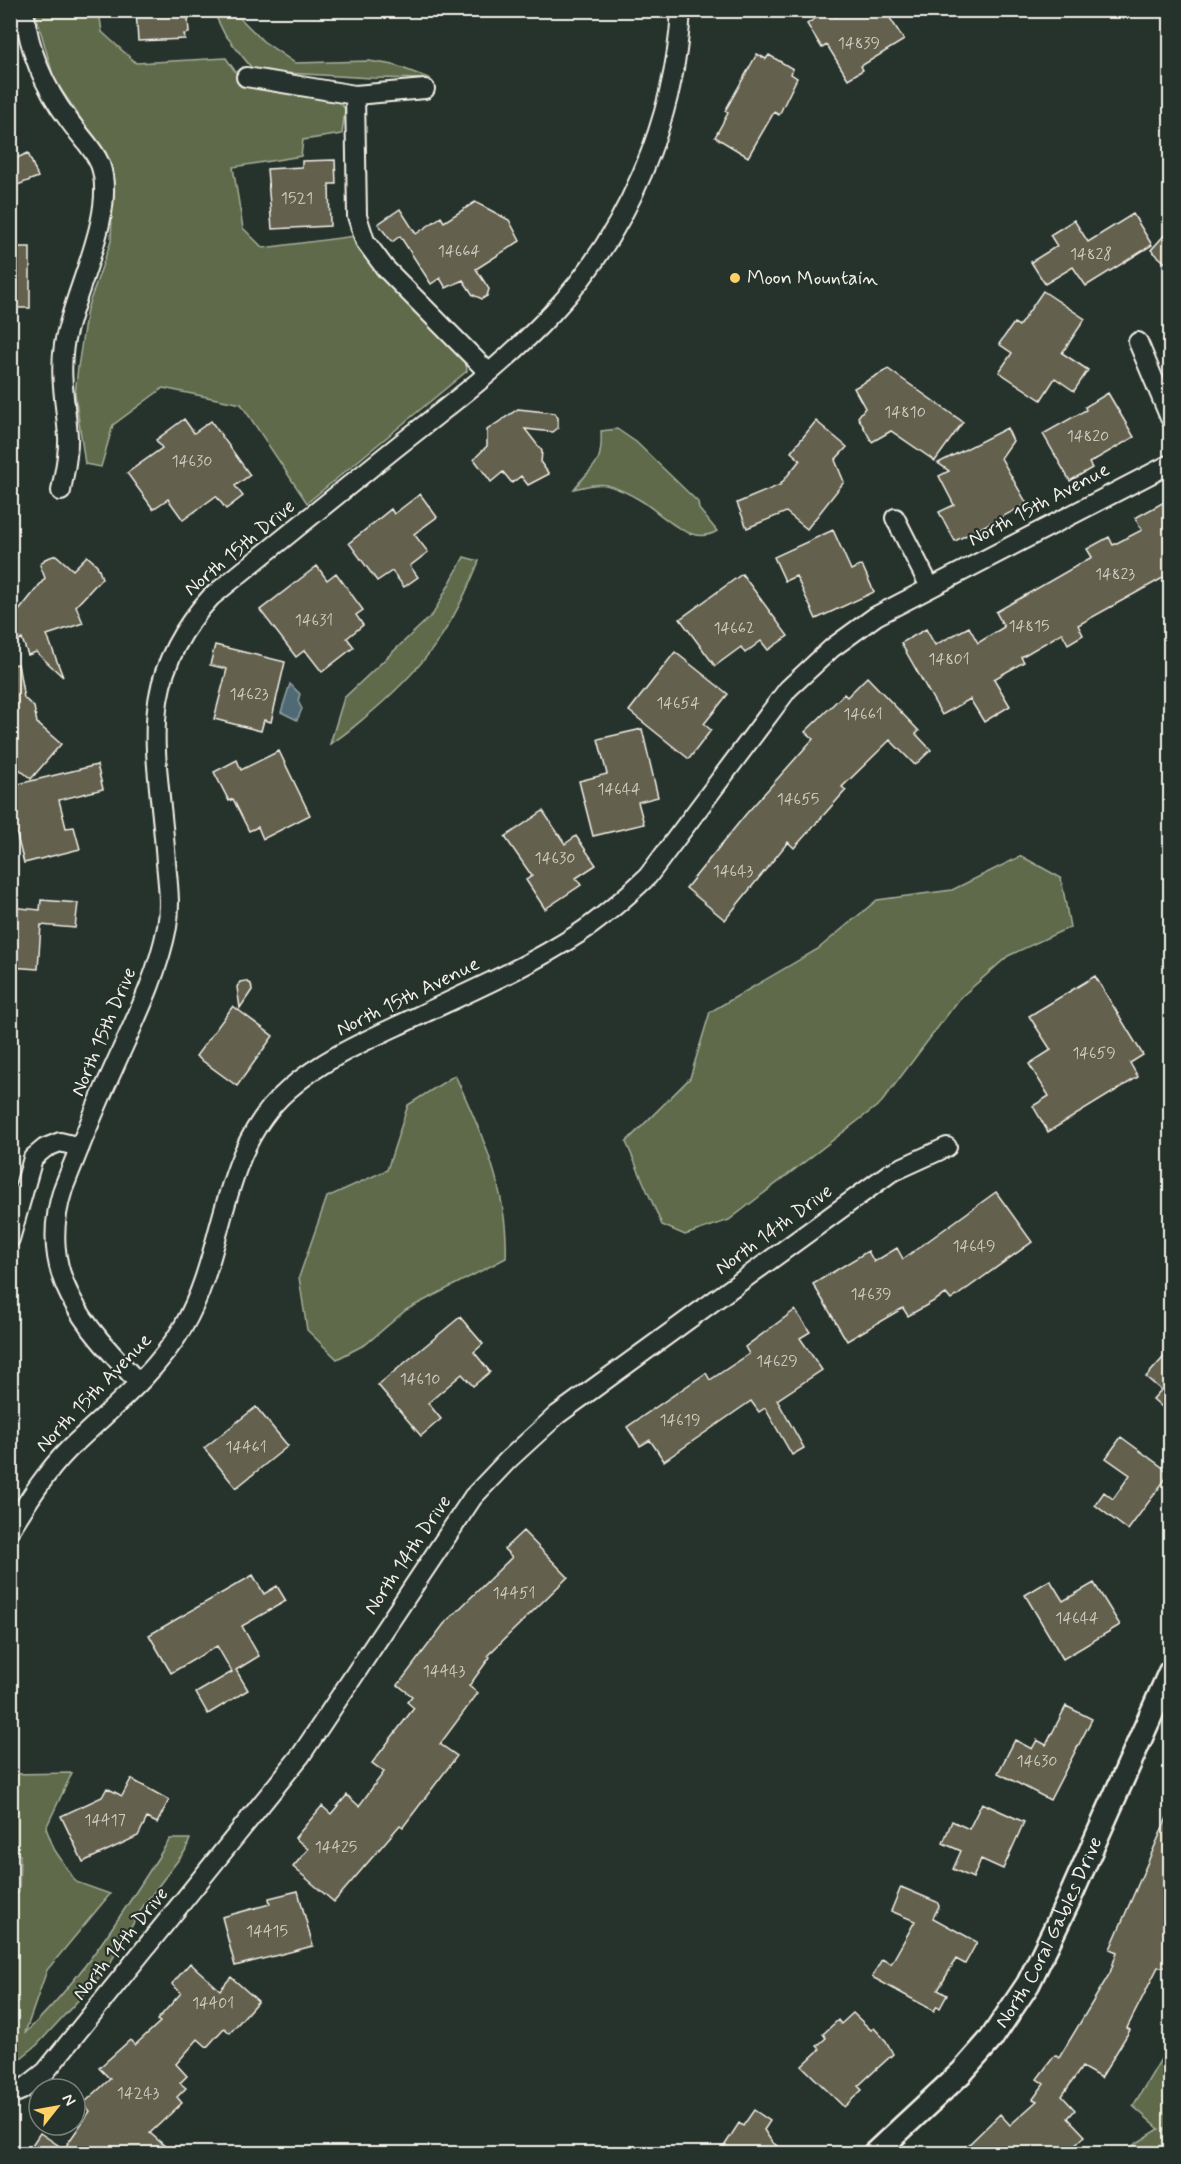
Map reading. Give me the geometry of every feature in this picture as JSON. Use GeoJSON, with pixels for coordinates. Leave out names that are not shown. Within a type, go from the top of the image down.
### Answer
{"type":"FeatureCollection","features":[{"type":"Feature","properties":{"kind":"street"},"geometry":{"type":"LineString","coordinates":[[24,10],[35,61],[53,97],[99,164],[105,186],[104,209],[72,308],[64,346],[63,406],[68,437],[61,491]]}},
{"type":"Feature","properties":{"kind":"street","name":"North 15th Drive"},"geometry":{"type":"LineString","coordinates":[[139,1383],[92,1333],[69,1298],[61,1280],[54,1231],[56,1212],[80,1147],[155,970],[167,927],[169,902],[164,817],[154,741],[157,696],[176,643],[195,615],[211,597],[515,350],[553,313],[589,267],[621,214],[648,158],[669,92],[681,10]]}},
{"type":"Feature","properties":{"kind":"street"},"geometry":{"type":"LineString","coordinates":[[246,77],[355,95],[425,89]]}},
{"type":"Feature","properties":{"kind":"street"},"geometry":{"type":"LineString","coordinates":[[355,95],[357,216],[365,241],[385,268],[488,372]]}},
{"type":"Feature","properties":{"kind":"street"},"geometry":{"type":"LineString","coordinates":[[1138,342],[1170,418]]}},
{"type":"Feature","properties":{"kind":"street","name":"North 15th Avenue"},"geometry":{"type":"LineString","coordinates":[[10,1530],[33,1491],[68,1451],[159,1363],[183,1328],[194,1305],[233,1176],[251,1137],[273,1105],[327,1061],[532,962],[579,933],[621,901],[648,876],[788,688],[849,635],[930,587],[1170,464]]}},
{"type":"Feature","properties":{"kind":"street"},"geometry":{"type":"LineString","coordinates":[[895,518],[930,587]]}},
{"type":"Feature","properties":{"kind":"street"},"geometry":{"type":"LineString","coordinates":[[10,1239],[33,1158],[45,1148],[60,1142],[80,1147]]}},
{"type":"Feature","properties":{"kind":"street","name":"North 14th Drive"},"geometry":{"type":"LineString","coordinates":[[10,2095],[22,2090],[46,2071],[272,1793],[339,1701],[461,1514],[508,1460],[557,1415],[890,1173],[947,1147]]}},
{"type":"Feature","properties":{"kind":"street","name":"North Coral Gables Drive"},"geometry":{"type":"LineString","coordinates":[[874,2154],[962,2072],[991,2040],[1028,1984],[1068,1902],[1170,1672]]}},
{"type":"Feature","properties":{"kind":"green space"},"geometry":{"type":"Polygon","coordinates":[[[35,11],[99,11],[102,32],[136,63],[226,58],[246,87],[334,95],[345,109],[342,134],[303,140],[301,156],[233,167],[243,228],[263,248],[355,236],[360,248],[466,363],[467,371],[307,503],[241,404],[163,388],[113,425],[101,467],[85,464],[75,394],[87,309],[111,241],[113,186],[108,159],[54,79],[35,11]]]}},
{"type":"Feature","properties":{"kind":"green space"},"geometry":{"type":"Polygon","coordinates":[[[213,11],[233,11],[263,41],[295,63],[369,61],[394,65],[431,79],[254,71],[224,33],[213,11]]]}},
{"type":"Feature","properties":{"kind":"green space"},"geometry":{"type":"Polygon","coordinates":[[[617,429],[636,442],[698,502],[699,509],[717,531],[707,535],[687,532],[640,500],[606,485],[574,489],[598,459],[601,431],[617,429]]]}},
{"type":"Feature","properties":{"kind":"green space"},"geometry":{"type":"Polygon","coordinates":[[[464,557],[479,561],[459,606],[437,643],[393,693],[353,728],[330,744],[344,698],[433,614],[464,557]]]}},
{"type":"Feature","properties":{"kind":"green space"},"geometry":{"type":"Polygon","coordinates":[[[1021,856],[1061,878],[1070,927],[1008,956],[960,998],[881,1103],[729,1220],[685,1235],[662,1225],[626,1142],[690,1078],[710,1012],[818,949],[877,900],[952,890],[1021,856]]]}},
{"type":"Feature","properties":{"kind":"green space"},"geometry":{"type":"Polygon","coordinates":[[[455,1075],[492,1164],[503,1210],[506,1258],[406,1310],[366,1344],[337,1359],[307,1330],[299,1277],[327,1197],[387,1170],[408,1105],[455,1075]]]}},
{"type":"Feature","properties":{"kind":"green space"},"geometry":{"type":"Polygon","coordinates":[[[72,1773],[46,1828],[54,1849],[76,1882],[110,1894],[47,1970],[25,2033],[66,1989],[103,1941],[170,1839],[190,1839],[185,1851],[144,1905],[106,1970],[37,2045],[11,2066],[10,1904],[19,1891],[20,1855],[11,1852],[11,1774],[72,1773]]]}},
{"type":"Feature","properties":{"kind":"green space"},"geometry":{"type":"Polygon","coordinates":[[[1170,2044],[1170,2153],[1121,2153],[1159,2129],[1133,2106],[1170,2044]]]}},
{"type":"Feature","properties":{"kind":"water"},"geometry":{"type":"Polygon","coordinates":[[[290,684],[300,694],[298,701],[302,709],[297,720],[281,712],[290,684]]]}},
{"type":"Feature","properties":{"kind":"building"},"geometry":{"type":"Polygon","coordinates":[[[136,10],[180,10],[184,18],[188,18],[189,33],[184,34],[185,39],[138,41],[136,10]]]}},
{"type":"Feature","properties":{"kind":"building"},"geometry":{"type":"Polygon","coordinates":[[[828,10],[835,17],[847,10],[885,10],[904,40],[861,66],[863,70],[848,79],[827,45],[822,48],[807,24],[828,10]]]}},
{"type":"Feature","properties":{"kind":"building"},"geometry":{"type":"Polygon","coordinates":[[[757,54],[766,59],[769,55],[793,69],[791,74],[797,78],[779,115],[774,112],[748,157],[715,137],[728,113],[725,111],[757,54]]]}},
{"type":"Feature","properties":{"kind":"building"},"geometry":{"type":"Polygon","coordinates":[[[28,153],[38,177],[10,188],[10,161],[28,153]]]}},
{"type":"Feature","properties":{"kind":"building"},"geometry":{"type":"Polygon","coordinates":[[[335,160],[336,184],[329,184],[330,226],[272,229],[267,169],[302,167],[302,161],[335,160]]]}},
{"type":"Feature","properties":{"kind":"building"},"geometry":{"type":"Polygon","coordinates":[[[475,202],[509,220],[520,241],[476,269],[489,289],[487,296],[482,299],[473,295],[463,280],[446,288],[440,278],[431,284],[400,236],[392,242],[378,224],[400,209],[416,234],[441,217],[444,222],[475,202]]]}},
{"type":"Feature","properties":{"kind":"building"},"geometry":{"type":"Polygon","coordinates":[[[1133,214],[1152,245],[1086,286],[1073,267],[1045,284],[1031,262],[1057,246],[1050,235],[1074,220],[1088,242],[1133,214]]]}},
{"type":"Feature","properties":{"kind":"building"},"geometry":{"type":"Polygon","coordinates":[[[1170,229],[1170,267],[1151,250],[1170,229]]]}},
{"type":"Feature","properties":{"kind":"building"},"geometry":{"type":"Polygon","coordinates":[[[10,247],[30,247],[30,308],[10,308],[10,247]]]}},
{"type":"Feature","properties":{"kind":"building"},"geometry":{"type":"Polygon","coordinates":[[[1043,291],[1085,319],[1062,353],[1088,370],[1074,391],[1055,378],[1041,400],[999,372],[1012,353],[999,344],[1014,323],[1019,326],[1043,291]]]}},
{"type":"Feature","properties":{"kind":"building"},"geometry":{"type":"Polygon","coordinates":[[[888,369],[963,422],[935,461],[891,431],[872,442],[858,417],[865,408],[854,388],[888,369]]]}},
{"type":"Feature","properties":{"kind":"building"},"geometry":{"type":"Polygon","coordinates":[[[1108,393],[1134,437],[1089,463],[1092,468],[1070,481],[1043,434],[1086,410],[1085,407],[1108,393]]]}},
{"type":"Feature","properties":{"kind":"building"},"geometry":{"type":"Polygon","coordinates":[[[518,409],[555,413],[558,418],[558,428],[553,432],[525,429],[542,451],[541,463],[549,474],[528,485],[521,476],[512,483],[503,472],[491,482],[474,459],[487,446],[487,430],[518,409]]]}},
{"type":"Feature","properties":{"kind":"building"},"geometry":{"type":"Polygon","coordinates":[[[184,419],[194,433],[211,421],[250,475],[235,486],[243,496],[226,509],[216,496],[183,520],[168,499],[153,509],[127,473],[162,448],[156,440],[184,419]]]}},
{"type":"Feature","properties":{"kind":"building"},"geometry":{"type":"Polygon","coordinates":[[[816,421],[847,447],[835,460],[844,482],[807,529],[786,512],[747,528],[737,503],[780,485],[800,460],[791,452],[816,421]]]}},
{"type":"Feature","properties":{"kind":"building"},"geometry":{"type":"Polygon","coordinates":[[[1007,428],[1013,441],[1001,458],[1027,504],[955,541],[939,512],[954,505],[939,476],[949,471],[938,463],[1007,428]]]}},
{"type":"Feature","properties":{"kind":"building"},"geometry":{"type":"Polygon","coordinates":[[[420,494],[437,517],[414,534],[428,552],[410,566],[418,577],[404,587],[392,571],[377,581],[349,543],[391,509],[394,514],[420,494]]]}},
{"type":"Feature","properties":{"kind":"building"},"geometry":{"type":"Polygon","coordinates":[[[1166,501],[1170,509],[1170,574],[1078,625],[1083,635],[1068,644],[1062,633],[1021,657],[1024,662],[994,679],[1010,706],[984,722],[970,699],[942,715],[901,643],[926,629],[935,645],[969,627],[978,643],[1004,627],[996,612],[1092,557],[1087,549],[1109,537],[1113,545],[1142,530],[1135,518],[1166,501]]]}},
{"type":"Feature","properties":{"kind":"building"},"geometry":{"type":"Polygon","coordinates":[[[833,530],[851,570],[862,565],[874,592],[816,619],[796,576],[785,581],[774,557],[833,530]]]}},
{"type":"Feature","properties":{"kind":"building"},"geometry":{"type":"Polygon","coordinates":[[[56,555],[73,570],[87,556],[97,565],[102,578],[76,606],[83,623],[47,635],[63,677],[36,652],[28,655],[22,639],[10,643],[10,622],[45,578],[40,565],[45,559],[56,555]]]}},
{"type":"Feature","properties":{"kind":"building"},"geometry":{"type":"Polygon","coordinates":[[[317,566],[327,580],[336,573],[363,610],[356,615],[363,625],[347,638],[354,647],[322,672],[305,650],[296,657],[260,610],[317,566]]]}},
{"type":"Feature","properties":{"kind":"building"},"geometry":{"type":"Polygon","coordinates":[[[742,574],[788,636],[768,650],[761,641],[745,653],[741,647],[715,666],[680,619],[742,574]]]}},
{"type":"Feature","properties":{"kind":"building"},"geometry":{"type":"Polygon","coordinates":[[[215,645],[285,662],[271,722],[264,720],[261,731],[214,719],[227,669],[210,665],[215,645]]]}},
{"type":"Feature","properties":{"kind":"building"},"geometry":{"type":"Polygon","coordinates":[[[675,652],[728,694],[704,724],[711,730],[689,759],[629,711],[675,652]]]}},
{"type":"Feature","properties":{"kind":"building"},"geometry":{"type":"Polygon","coordinates":[[[18,664],[24,698],[34,707],[37,723],[61,744],[31,779],[10,761],[10,665],[18,664]]]}},
{"type":"Feature","properties":{"kind":"building"},"geometry":{"type":"Polygon","coordinates":[[[867,677],[919,731],[916,734],[931,750],[915,765],[890,740],[842,787],[846,790],[794,848],[788,842],[725,920],[686,888],[746,814],[813,739],[805,732],[844,694],[847,697],[867,677]]]}},
{"type":"Feature","properties":{"kind":"building"},"geometry":{"type":"Polygon","coordinates":[[[642,729],[658,797],[638,802],[644,824],[593,836],[579,781],[607,774],[598,739],[642,729]]]}},
{"type":"Feature","properties":{"kind":"building"},"geometry":{"type":"Polygon","coordinates":[[[279,751],[310,815],[263,839],[258,827],[249,831],[233,799],[229,801],[214,772],[237,760],[241,770],[279,751]]]}},
{"type":"Feature","properties":{"kind":"building"},"geometry":{"type":"Polygon","coordinates":[[[97,765],[103,789],[59,800],[66,828],[74,827],[80,849],[24,863],[10,809],[10,786],[97,765]]]}},
{"type":"Feature","properties":{"kind":"building"},"geometry":{"type":"Polygon","coordinates":[[[543,811],[565,844],[576,836],[596,865],[576,878],[581,885],[545,909],[526,880],[532,876],[505,837],[543,811]]]}},
{"type":"Feature","properties":{"kind":"building"},"geometry":{"type":"Polygon","coordinates":[[[41,900],[78,903],[75,928],[41,925],[38,969],[10,967],[10,907],[40,910],[41,900]]]}},
{"type":"Feature","properties":{"kind":"building"},"geometry":{"type":"Polygon","coordinates":[[[1095,976],[1143,1055],[1130,1063],[1138,1077],[1048,1132],[1033,1106],[1049,1096],[1029,1064],[1051,1050],[1029,1016],[1095,976]]]}},
{"type":"Feature","properties":{"kind":"building"},"geometry":{"type":"Polygon","coordinates":[[[246,981],[251,984],[252,990],[240,1008],[237,987],[240,982],[246,981]]]}},
{"type":"Feature","properties":{"kind":"building"},"geometry":{"type":"Polygon","coordinates":[[[233,1006],[273,1036],[237,1086],[196,1056],[233,1006]]]}},
{"type":"Feature","properties":{"kind":"building"},"geometry":{"type":"Polygon","coordinates":[[[996,1192],[1032,1242],[951,1300],[946,1294],[908,1316],[903,1308],[847,1341],[813,1284],[868,1251],[874,1262],[897,1248],[903,1259],[996,1192]]]}},
{"type":"Feature","properties":{"kind":"building"},"geometry":{"type":"Polygon","coordinates":[[[795,1310],[810,1332],[800,1338],[822,1370],[777,1400],[804,1448],[792,1455],[765,1408],[759,1412],[751,1401],[664,1461],[650,1440],[640,1446],[627,1427],[706,1373],[710,1380],[749,1354],[745,1347],[795,1310]]]}},
{"type":"Feature","properties":{"kind":"building"},"geometry":{"type":"Polygon","coordinates":[[[460,1317],[483,1344],[474,1352],[490,1372],[473,1386],[462,1374],[428,1403],[441,1419],[421,1436],[378,1385],[460,1317]]]}},
{"type":"Feature","properties":{"kind":"building"},"geometry":{"type":"Polygon","coordinates":[[[1170,1350],[1170,1414],[1153,1399],[1161,1390],[1146,1377],[1170,1350]]]}},
{"type":"Feature","properties":{"kind":"building"},"geometry":{"type":"Polygon","coordinates":[[[256,1407],[288,1446],[236,1488],[204,1448],[256,1407]]]}},
{"type":"Feature","properties":{"kind":"building"},"geometry":{"type":"Polygon","coordinates":[[[1121,1437],[1170,1473],[1128,1530],[1095,1505],[1104,1492],[1113,1499],[1130,1475],[1106,1458],[1121,1437]]]}},
{"type":"Feature","properties":{"kind":"building"},"geometry":{"type":"Polygon","coordinates":[[[523,1531],[568,1577],[488,1655],[490,1657],[469,1686],[478,1693],[440,1744],[457,1756],[403,1827],[400,1825],[334,1902],[293,1867],[308,1849],[295,1838],[322,1806],[331,1814],[347,1795],[359,1806],[384,1772],[372,1763],[414,1708],[407,1702],[412,1696],[398,1685],[444,1624],[512,1557],[504,1549],[523,1531]]]}},
{"type":"Feature","properties":{"kind":"building"},"geometry":{"type":"Polygon","coordinates":[[[253,1575],[264,1594],[277,1586],[286,1601],[242,1626],[259,1656],[236,1670],[248,1690],[208,1714],[196,1693],[232,1672],[217,1646],[171,1673],[149,1635],[253,1575]]]}},
{"type":"Feature","properties":{"kind":"building"},"geometry":{"type":"Polygon","coordinates":[[[1050,1580],[1063,1601],[1094,1583],[1120,1625],[1063,1659],[1025,1595],[1050,1580]]]}},
{"type":"Feature","properties":{"kind":"building"},"geometry":{"type":"Polygon","coordinates":[[[1066,1706],[1092,1719],[1050,1800],[998,1773],[1015,1740],[1032,1749],[1037,1740],[1046,1745],[1066,1706]]]}},
{"type":"Feature","properties":{"kind":"building"},"geometry":{"type":"Polygon","coordinates":[[[131,1779],[169,1800],[157,1823],[147,1818],[138,1836],[83,1862],[61,1816],[102,1797],[107,1788],[122,1796],[131,1779]]]}},
{"type":"Feature","properties":{"kind":"building"},"geometry":{"type":"Polygon","coordinates":[[[982,1803],[1024,1822],[1003,1869],[981,1859],[973,1878],[953,1869],[961,1851],[943,1843],[952,1821],[969,1829],[982,1803]]]}},
{"type":"Feature","properties":{"kind":"building"},"geometry":{"type":"Polygon","coordinates":[[[1170,1811],[1170,1967],[1158,1967],[1127,2028],[1130,2030],[1101,2078],[1082,2067],[1062,2096],[1075,2110],[1068,2118],[1085,2136],[1066,2154],[959,2154],[1000,2114],[1010,2125],[1037,2101],[1033,2099],[1044,2084],[1037,2079],[1055,2055],[1059,2058],[1110,1973],[1117,1952],[1110,1949],[1170,1811]]]}},
{"type":"Feature","properties":{"kind":"building"},"geometry":{"type":"Polygon","coordinates":[[[901,1887],[937,1902],[939,1906],[933,1918],[977,1942],[965,1964],[956,1959],[938,1990],[947,1995],[940,2008],[937,2006],[934,2011],[872,1977],[882,1959],[891,1964],[915,1921],[891,1911],[901,1887]]]}},
{"type":"Feature","properties":{"kind":"building"},"geometry":{"type":"Polygon","coordinates":[[[298,1891],[313,1946],[235,1966],[222,1917],[270,1904],[269,1898],[298,1891]]]}},
{"type":"Feature","properties":{"kind":"building"},"geometry":{"type":"Polygon","coordinates":[[[190,1963],[220,1990],[231,1977],[258,2001],[230,2033],[224,2028],[207,2047],[198,2039],[176,2064],[187,2076],[180,2083],[186,2088],[177,2097],[182,2103],[150,2133],[174,2154],[26,2154],[37,2137],[46,2137],[64,2149],[72,2137],[87,2137],[87,2115],[90,2111],[87,2108],[87,2100],[110,2079],[99,2068],[130,2040],[135,2045],[160,2022],[157,2020],[181,1993],[172,1984],[190,1963]]]}},
{"type":"Feature","properties":{"kind":"building"},"geometry":{"type":"Polygon","coordinates":[[[853,2013],[871,2030],[874,2028],[886,2041],[893,2054],[858,2086],[862,2090],[844,2107],[802,2066],[820,2049],[817,2046],[826,2038],[823,2034],[838,2020],[841,2024],[853,2013]]]}},
{"type":"Feature","properties":{"kind":"building"},"geometry":{"type":"Polygon","coordinates":[[[754,2110],[770,2121],[764,2130],[772,2142],[788,2154],[719,2154],[739,2123],[743,2126],[754,2110]]]}},
{"type":"Feature","properties":{"kind":"waterway"},"geometry":{"type":"LineString","coordinates":[[1156,2154],[1170,2145]]}},
{"type":"Feature","properties":{"kind":"place","name":"Moon Mountain"},"geometry":{"type":"Point","coordinates":[735,278]}}]}
